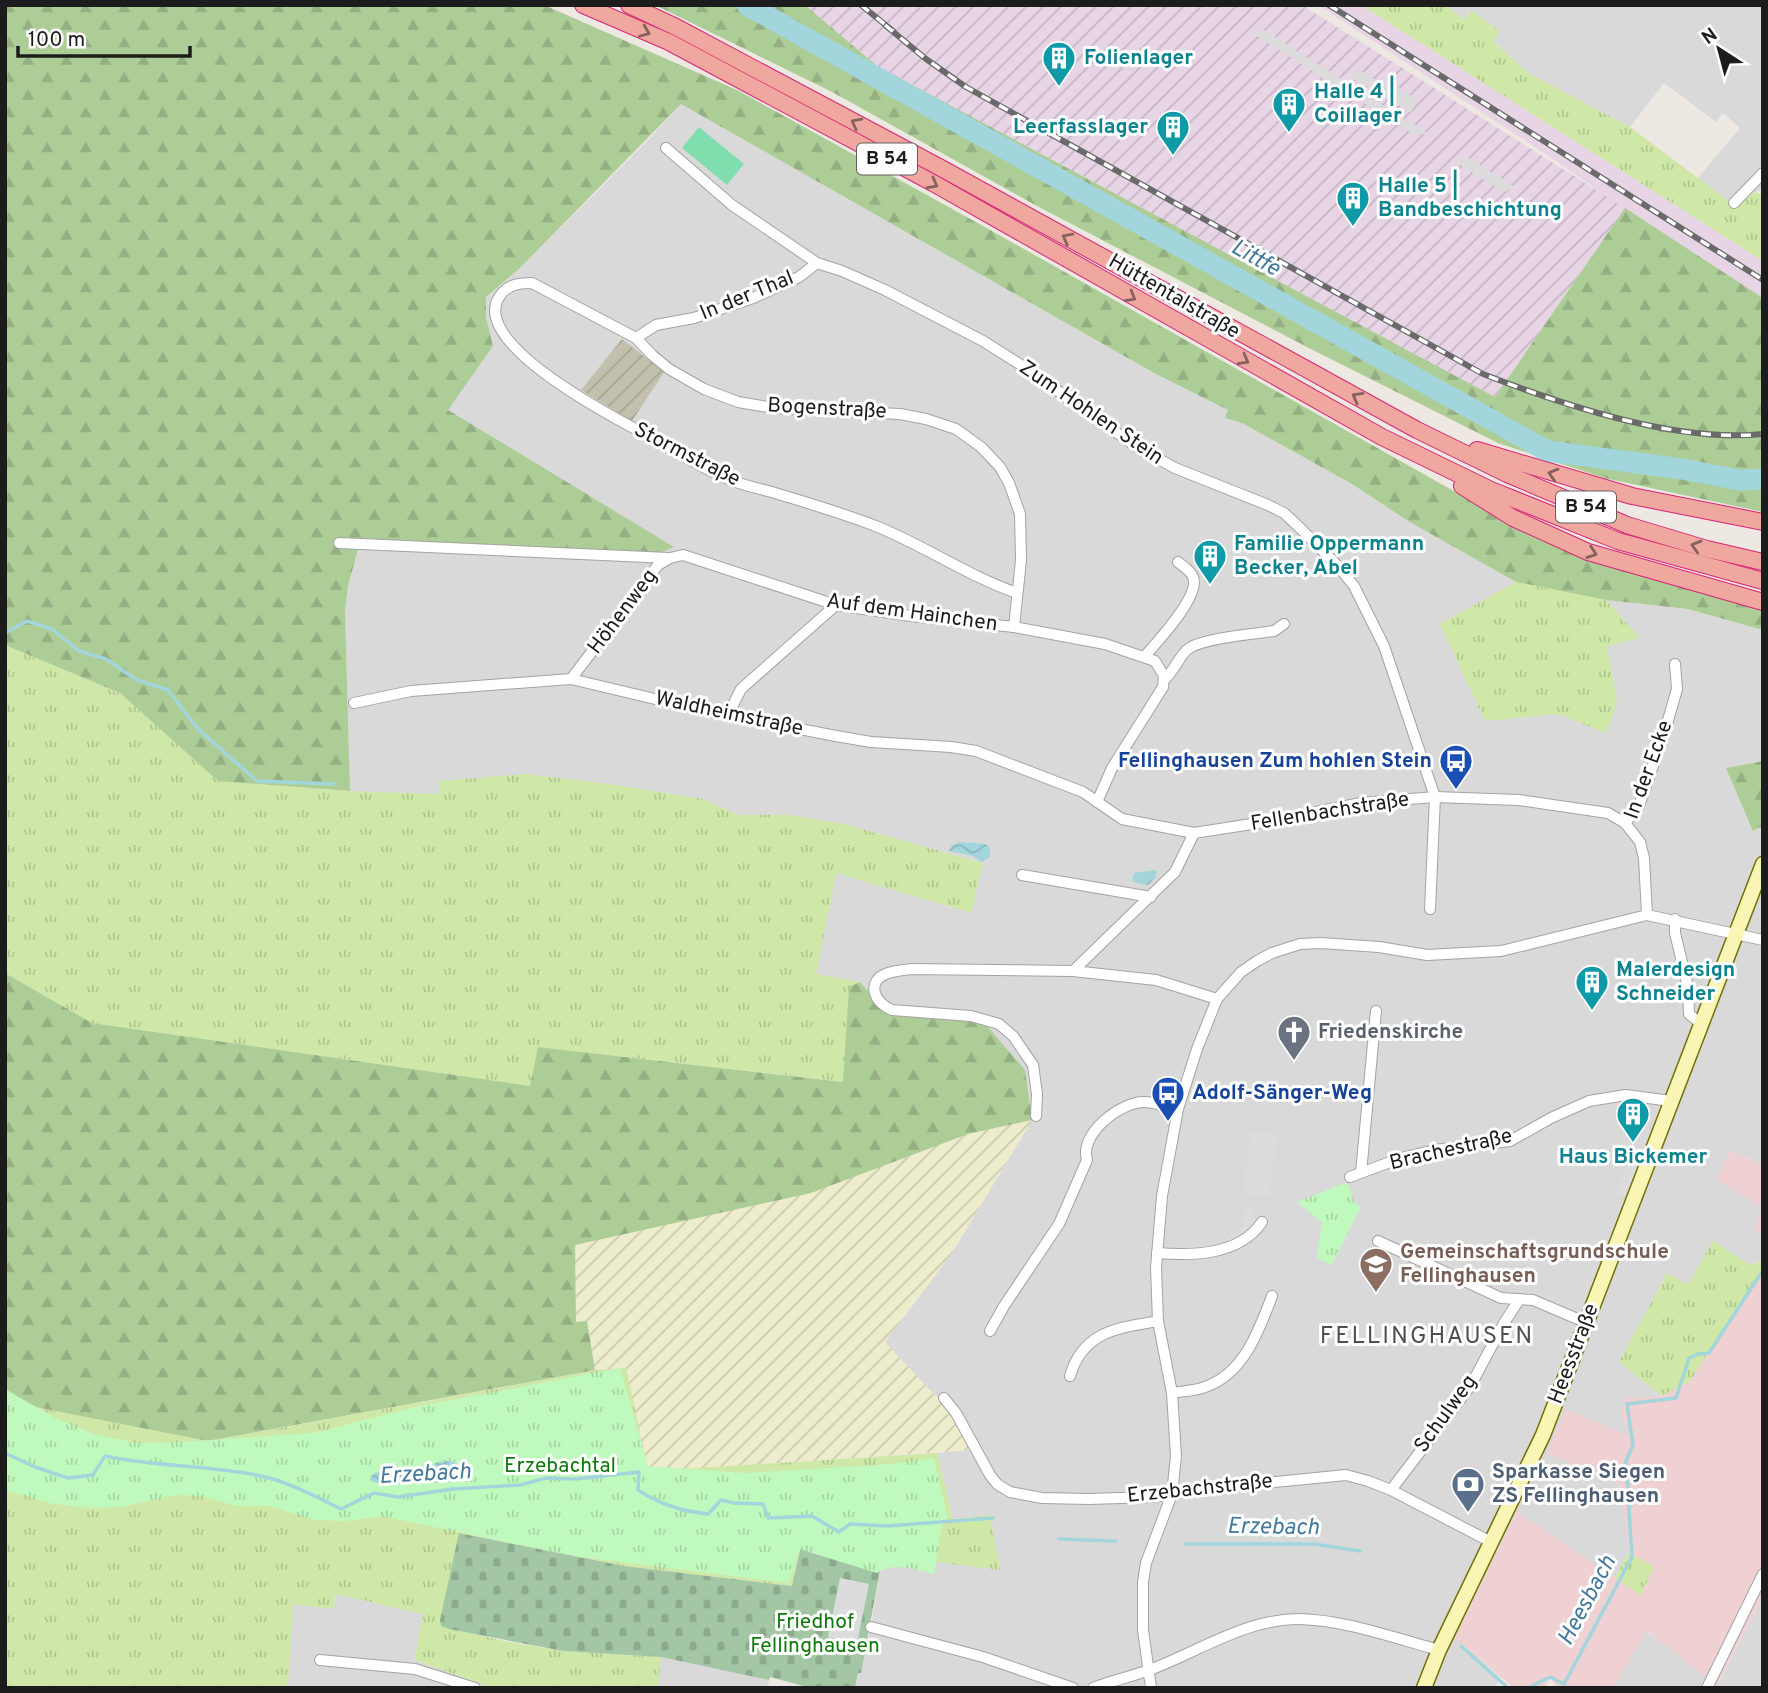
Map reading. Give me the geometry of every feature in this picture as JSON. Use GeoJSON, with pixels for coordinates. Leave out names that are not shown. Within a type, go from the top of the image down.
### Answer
{"type":"FeatureCollection","features":[{"type":"Feature","properties":{"kind":"highway","name":"Hüttentalstraße"},"geometry":{"type":"LineString","coordinates":[[583,5],[669,42],[933,183],[1382,438],[1492,490],[1618,541],[1763,580]]}},
{"type":"Feature","properties":{"kind":"highway","name":"Hüttentalstraße"},"geometry":{"type":"LineString","coordinates":[[629,5],[676,27],[929,162],[1417,430],[1507,474],[1627,525],[1707,549],[1763,562]]}},
{"type":"Feature","properties":{"kind":"highway"},"geometry":{"type":"LineString","coordinates":[[1417,430],[1533,468],[1632,496],[1763,522]]}},
{"type":"Feature","properties":{"kind":"highway"},"geometry":{"type":"LineString","coordinates":[[1382,438],[1513,518],[1549,536],[1601,556],[1763,602]]}},
{"type":"Feature","properties":{"kind":"main road","name":"Heesstraße"},"geometry":{"type":"LineString","coordinates":[[1424,1688],[1439,1650],[1543,1435],[1763,864]]}},
{"type":"Feature","properties":{"kind":"street","name":"Zum Hohlen Stein"},"geometry":{"type":"LineString","coordinates":[[666,148],[732,205],[817,263],[885,290],[983,341],[1137,447],[1175,468],[1284,513],[1339,567],[1365,604],[1384,646],[1435,797]]}},
{"type":"Feature","properties":{"kind":"street"},"geometry":{"type":"LineString","coordinates":[[1734,203],[1763,173]]}},
{"type":"Feature","properties":{"kind":"street","name":"In der Thal"},"geometry":{"type":"LineString","coordinates":[[636,338],[656,325],[694,318],[753,298],[799,277],[817,263]]}},
{"type":"Feature","properties":{"kind":"street","name":"Bogenstraße"},"geometry":{"type":"LineString","coordinates":[[508,288],[520,283],[532,284],[636,338],[669,369],[704,389],[738,402],[774,408],[900,414],[957,429],[981,447],[1000,467],[1020,514],[1022,538],[1014,627]]}},
{"type":"Feature","properties":{"kind":"street","name":"Stormstraße"},"geometry":{"type":"LineString","coordinates":[[508,288],[498,297],[495,309],[496,321],[502,332],[537,369],[597,408],[727,479],[876,526],[916,543],[995,585],[1017,593]]}},
{"type":"Feature","properties":{"kind":"street"},"geometry":{"type":"LineString","coordinates":[[339,543],[670,558]]}},
{"type":"Feature","properties":{"kind":"street","name":"Höhenweg"},"geometry":{"type":"LineString","coordinates":[[571,679],[658,565],[682,555]]}},
{"type":"Feature","properties":{"kind":"street","name":"Auf dem Hainchen"},"geometry":{"type":"LineString","coordinates":[[682,555],[836,605],[911,617],[1014,627],[1105,644],[1145,656]]}},
{"type":"Feature","properties":{"kind":"street"},"geometry":{"type":"LineString","coordinates":[[1165,679],[1157,663],[1145,656],[1170,628],[1192,593],[1195,582],[1193,575],[1178,562]]}},
{"type":"Feature","properties":{"kind":"street"},"geometry":{"type":"LineString","coordinates":[[728,715],[741,689],[836,605]]}},
{"type":"Feature","properties":{"kind":"street"},"geometry":{"type":"LineString","coordinates":[[1073,971],[1175,872],[1194,833],[1122,819],[1097,802],[1112,768],[1163,687],[1165,679],[1175,670],[1187,649],[1201,643],[1274,631],[1284,624]]}},
{"type":"Feature","properties":{"kind":"street","name":"In der Ecke"},"geometry":{"type":"LineString","coordinates":[[1647,915],[1644,858],[1640,842],[1625,823],[1639,806],[1664,734],[1677,689],[1675,664]]}},
{"type":"Feature","properties":{"kind":"street","name":"Waldheimstraße"},"geometry":{"type":"LineString","coordinates":[[354,703],[411,691],[571,679],[728,715],[871,742],[976,751],[1083,792],[1097,802]]}},
{"type":"Feature","properties":{"kind":"street"},"geometry":{"type":"LineString","coordinates":[[1430,909],[1435,797]]}},
{"type":"Feature","properties":{"kind":"street","name":"Fellenbachstraße"},"geometry":{"type":"LineString","coordinates":[[1194,833],[1361,803],[1435,797],[1519,800],[1608,813],[1625,823]]}},
{"type":"Feature","properties":{"kind":"street"},"geometry":{"type":"LineString","coordinates":[[1022,875],[1151,897]]}},
{"type":"Feature","properties":{"kind":"street"},"geometry":{"type":"LineString","coordinates":[[1151,1688],[1141,1599],[1146,1563],[1172,1494],[1177,1456],[1172,1393],[1158,1321],[1157,1253],[1163,1196],[1178,1109],[1197,1049],[1217,999],[1241,972],[1257,961],[1300,944],[1367,946],[1427,955],[1501,951],[1647,915],[1763,940]]}},
{"type":"Feature","properties":{"kind":"street"},"geometry":{"type":"LineString","coordinates":[[1675,919],[1675,933],[1688,988],[1689,1014],[1701,1024]]}},
{"type":"Feature","properties":{"kind":"street"},"geometry":{"type":"LineString","coordinates":[[1036,1116],[1035,1074],[1032,1065],[1013,1036],[999,1024],[971,1016],[891,1010],[874,996],[873,986],[886,973],[911,969],[1073,971],[1156,980],[1217,999]]}},
{"type":"Feature","properties":{"kind":"street","name":"Brachestraße"},"geometry":{"type":"LineString","coordinates":[[1376,1011],[1355,1175],[1401,1158],[1435,1150],[1510,1141],[1589,1101],[1626,1095],[1671,1101]]}},
{"type":"Feature","properties":{"kind":"street"},"geometry":{"type":"LineString","coordinates":[[990,1331],[1059,1224],[1087,1160],[1088,1147],[1101,1123],[1109,1115],[1144,1102],[1178,1109]]}},
{"type":"Feature","properties":{"kind":"street"},"geometry":{"type":"LineString","coordinates":[[1157,1253],[1186,1256],[1226,1247],[1247,1238],[1262,1222]]}},
{"type":"Feature","properties":{"kind":"street"},"geometry":{"type":"LineString","coordinates":[[1378,1241],[1501,1298],[1533,1300],[1587,1323]]}},
{"type":"Feature","properties":{"kind":"street"},"geometry":{"type":"LineString","coordinates":[[1172,1393],[1204,1388],[1232,1370],[1258,1332],[1272,1296]]}},
{"type":"Feature","properties":{"kind":"street","name":"Schulweg"},"geometry":{"type":"LineString","coordinates":[[1391,1490],[1471,1385],[1519,1300]]}},
{"type":"Feature","properties":{"kind":"street"},"geometry":{"type":"LineString","coordinates":[[1070,1376],[1076,1357],[1097,1337],[1111,1330],[1158,1321]]}},
{"type":"Feature","properties":{"kind":"street","name":"Erzebachstraße"},"geometry":{"type":"LineString","coordinates":[[944,1398],[956,1413],[990,1475],[1010,1492],[1042,1498],[1153,1497],[1346,1475],[1368,1480],[1391,1490],[1491,1542]]}},
{"type":"Feature","properties":{"kind":"street"},"geometry":{"type":"LineString","coordinates":[[1707,1688],[1763,1574]]}},
{"type":"Feature","properties":{"kind":"street"},"geometry":{"type":"LineString","coordinates":[[1093,1688],[1147,1671],[1250,1627],[1273,1621],[1296,1619],[1333,1623],[1439,1650]]}},
{"type":"Feature","properties":{"kind":"street"},"geometry":{"type":"LineString","coordinates":[[870,1627],[983,1657],[1073,1688]]}},
{"type":"Feature","properties":{"kind":"street"},"geometry":{"type":"LineString","coordinates":[[320,1660],[415,1669],[475,1688]]}},
{"type":"Feature","properties":{"kind":"shaded area"},"geometry":{"type":"Polygon","coordinates":[[[805,5],[1302,5],[1625,208],[1495,397],[877,66],[805,5]]]}},
{"type":"Feature","properties":{"kind":"shaded area"},"geometry":{"type":"Polygon","coordinates":[[[1318,5],[1361,5],[1763,261],[1763,298],[1639,219],[1553,159],[1318,5]]]}},
{"type":"Feature","properties":{"kind":"shaded area"},"geometry":{"type":"Polygon","coordinates":[[[1444,5],[1763,5],[1763,189],[1730,202],[1697,179],[1740,128],[1723,113],[1716,122],[1664,83],[1630,127],[1528,73],[1494,41],[1470,10],[1465,20],[1444,5]]]}},
{"type":"Feature","properties":{"kind":"shaded area"},"geometry":{"type":"Polygon","coordinates":[[[1262,29],[1427,133],[1416,136],[1252,33],[1262,29]]]}},
{"type":"Feature","properties":{"kind":"shaded area"},"geometry":{"type":"Polygon","coordinates":[[[1358,69],[1377,81],[1381,77],[1418,100],[1411,112],[1352,78],[1358,69]]]}},
{"type":"Feature","properties":{"kind":"shaded area"},"geometry":{"type":"Polygon","coordinates":[[[681,104],[1154,373],[1228,410],[1226,418],[1242,423],[1352,484],[1408,521],[1516,582],[1440,624],[1485,721],[1558,714],[1617,702],[1607,645],[1639,638],[1606,600],[1688,609],[1763,630],[1763,761],[1727,768],[1754,831],[1763,826],[1763,1165],[1730,1151],[1761,1207],[1754,1229],[1763,1234],[1763,1260],[1688,1286],[1667,1274],[1619,1362],[1662,1396],[1631,1437],[1566,1410],[1548,1453],[1620,1485],[1629,1552],[1615,1578],[1517,1512],[1453,1635],[1501,1678],[1494,1688],[855,1688],[871,1627],[883,1554],[1000,1569],[990,1515],[953,1519],[937,1453],[971,1450],[940,1399],[916,1378],[885,1342],[952,1253],[1032,1120],[877,1001],[860,982],[815,974],[836,873],[971,913],[983,863],[844,824],[790,815],[738,815],[703,799],[609,784],[439,782],[440,794],[350,791],[345,612],[348,586],[361,537],[597,553],[673,547],[447,411],[493,346],[486,317],[486,297],[519,269],[681,104]]]}},
{"type":"Feature","properties":{"kind":"shaded area"},"geometry":{"type":"Polygon","coordinates":[[[1465,156],[1515,187],[1504,192],[1454,161],[1465,156]]]}},
{"type":"Feature","properties":{"kind":"shaded area"},"geometry":{"type":"Polygon","coordinates":[[[622,339],[664,372],[632,421],[581,390],[622,339]]]}},
{"type":"Feature","properties":{"kind":"shaded area"},"geometry":{"type":"Polygon","coordinates":[[[1251,1132],[1277,1135],[1269,1196],[1244,1193],[1251,1132]]]}},
{"type":"Feature","properties":{"kind":"shaded area"},"geometry":{"type":"Polygon","coordinates":[[[1729,1151],[1763,1165],[1763,1234],[1754,1230],[1761,1207],[1717,1180],[1729,1151]]]}},
{"type":"Feature","properties":{"kind":"shaded area"},"geometry":{"type":"Polygon","coordinates":[[[1631,1155],[1641,1159],[1625,1197],[1615,1194],[1631,1155]]]}},
{"type":"Feature","properties":{"kind":"shaded area"},"geometry":{"type":"Polygon","coordinates":[[[1245,1208],[1254,1208],[1250,1231],[1226,1242],[1226,1239],[1242,1231],[1245,1208]]]}},
{"type":"Feature","properties":{"kind":"shaded area"},"geometry":{"type":"Polygon","coordinates":[[[1763,1267],[1763,1597],[1717,1686],[1647,1631],[1613,1688],[1557,1688],[1550,1677],[1544,1688],[1514,1688],[1452,1635],[1517,1512],[1641,1595],[1654,1567],[1629,1552],[1620,1485],[1547,1453],[1566,1409],[1630,1436],[1620,1410],[1627,1398],[1662,1396],[1690,1381],[1763,1267]]]}},
{"type":"Feature","properties":{"kind":"shaded area"},"geometry":{"type":"Polygon","coordinates":[[[840,1578],[869,1584],[857,1643],[828,1637],[840,1578]]]}},
{"type":"Feature","properties":{"kind":"shaded area"},"geometry":{"type":"Polygon","coordinates":[[[335,1594],[424,1614],[415,1660],[492,1688],[288,1688],[293,1603],[334,1609],[335,1594]]]}},
{"type":"Feature","properties":{"kind":"shaded area"},"geometry":{"type":"Polygon","coordinates":[[[1763,1597],[1763,1688],[1613,1688],[1646,1631],[1718,1685],[1763,1597]]]}},
{"type":"Feature","properties":{"kind":"shaded area"},"geometry":{"type":"Polygon","coordinates":[[[661,1657],[769,1680],[768,1688],[658,1688],[661,1657]]]}},
{"type":"Feature","properties":{"kind":"green space"},"geometry":{"type":"Polygon","coordinates":[[[5,5],[544,5],[737,90],[1530,534],[1763,609],[1763,630],[1688,609],[1606,600],[1516,582],[1408,521],[1352,484],[1242,423],[1225,418],[1228,410],[1154,373],[681,104],[519,269],[486,297],[486,317],[493,346],[448,410],[674,547],[659,553],[597,553],[361,538],[348,586],[345,612],[350,791],[218,781],[120,693],[5,645],[5,5]]]}},
{"type":"Feature","properties":{"kind":"green space"},"geometry":{"type":"Polygon","coordinates":[[[655,5],[805,5],[877,66],[1495,397],[1625,208],[1763,298],[1763,512],[1604,478],[1498,443],[1037,206],[834,93],[655,5]]]}},
{"type":"Feature","properties":{"kind":"green space"},"geometry":{"type":"Polygon","coordinates":[[[1361,5],[1444,5],[1465,20],[1471,10],[1499,31],[1494,42],[1528,73],[1630,127],[1730,202],[1756,192],[1763,195],[1763,261],[1361,5]]]}},
{"type":"Feature","properties":{"kind":"green space"},"geometry":{"type":"Polygon","coordinates":[[[699,127],[744,164],[727,185],[682,148],[699,127]]]}},
{"type":"Feature","properties":{"kind":"green space"},"geometry":{"type":"Polygon","coordinates":[[[1516,582],[1606,600],[1640,638],[1607,646],[1617,702],[1606,733],[1558,714],[1485,721],[1440,624],[1516,582]]]}},
{"type":"Feature","properties":{"kind":"green space"},"geometry":{"type":"Polygon","coordinates":[[[5,645],[120,693],[218,781],[350,791],[439,794],[439,781],[526,774],[703,799],[738,815],[790,815],[844,824],[983,863],[971,913],[836,873],[816,974],[860,982],[849,987],[844,1082],[538,1047],[531,1086],[92,1023],[5,973],[5,645]]]}},
{"type":"Feature","properties":{"kind":"green space"},"geometry":{"type":"Polygon","coordinates":[[[1763,761],[1763,826],[1753,831],[1726,768],[1763,761]]]}},
{"type":"Feature","properties":{"kind":"green space"},"geometry":{"type":"Polygon","coordinates":[[[5,973],[92,1023],[530,1086],[538,1047],[843,1082],[849,987],[860,982],[877,1001],[987,1026],[1025,1070],[1032,1120],[968,1134],[811,1193],[575,1245],[576,1322],[587,1321],[595,1370],[208,1441],[5,1401],[5,973]]]}},
{"type":"Feature","properties":{"kind":"green space"},"geometry":{"type":"Polygon","coordinates":[[[1032,1120],[952,1253],[885,1342],[953,1415],[971,1450],[648,1472],[626,1368],[595,1370],[587,1322],[576,1323],[574,1245],[699,1214],[968,1134],[1032,1120]]]}},
{"type":"Feature","properties":{"kind":"green space"},"geometry":{"type":"Polygon","coordinates":[[[1345,1183],[1349,1185],[1354,1203],[1361,1206],[1332,1265],[1317,1258],[1322,1222],[1297,1202],[1345,1183]]]}},
{"type":"Feature","properties":{"kind":"green space"},"geometry":{"type":"Polygon","coordinates":[[[1713,1241],[1750,1265],[1763,1260],[1763,1267],[1690,1381],[1662,1396],[1619,1362],[1667,1273],[1688,1285],[1713,1241]]]}},
{"type":"Feature","properties":{"kind":"green space","name":"Erzebachtal"},"geometry":{"type":"Polygon","coordinates":[[[620,1368],[648,1466],[746,1473],[892,1464],[934,1458],[948,1520],[942,1523],[934,1574],[897,1567],[883,1569],[877,1573],[799,1549],[789,1583],[580,1557],[381,1516],[346,1521],[314,1520],[271,1506],[238,1506],[200,1496],[174,1495],[121,1507],[88,1508],[54,1504],[5,1490],[5,1389],[55,1418],[97,1435],[136,1443],[181,1442],[314,1433],[415,1407],[620,1368]]]}},
{"type":"Feature","properties":{"kind":"green space"},"geometry":{"type":"Polygon","coordinates":[[[626,1368],[648,1471],[937,1453],[953,1519],[990,1515],[1000,1570],[800,1545],[792,1586],[624,1566],[460,1533],[440,1620],[441,1626],[563,1651],[661,1657],[658,1688],[492,1688],[415,1660],[423,1614],[335,1594],[334,1609],[293,1604],[288,1688],[5,1688],[5,1401],[209,1441],[595,1370],[626,1368]]]}},
{"type":"Feature","properties":{"kind":"green space","name":"Friedhof Fellinghausen"},"geometry":{"type":"Polygon","coordinates":[[[459,1533],[624,1566],[792,1586],[801,1545],[883,1554],[861,1673],[858,1673],[855,1688],[811,1688],[770,1677],[769,1680],[661,1657],[563,1651],[449,1629],[441,1626],[440,1620],[459,1533]]]}},
{"type":"Feature","properties":{"kind":"green space"},"geometry":{"type":"Polygon","coordinates":[[[1629,1552],[1654,1567],[1641,1595],[1615,1578],[1629,1552]]]}},
{"type":"Feature","properties":{"kind":"water"},"geometry":{"type":"Polygon","coordinates":[[[960,842],[986,844],[990,849],[990,857],[982,862],[973,856],[949,851],[952,845],[960,842]]]}},
{"type":"Feature","properties":{"kind":"water"},"geometry":{"type":"Polygon","coordinates":[[[1155,870],[1155,878],[1148,885],[1132,880],[1134,873],[1155,870]]]}},
{"type":"Feature","properties":{"kind":"water"},"geometry":{"type":"Polygon","coordinates":[[[450,1461],[461,1469],[462,1477],[458,1481],[428,1483],[426,1468],[438,1462],[450,1461]]]}},
{"type":"Feature","properties":{"kind":"water"},"geometry":{"type":"Polygon","coordinates":[[[398,1467],[415,1467],[417,1481],[387,1485],[370,1480],[375,1473],[398,1467]]]}},
{"type":"Feature","properties":{"kind":"waterway","name":"Littfe"},"geometry":{"type":"LineString","coordinates":[[747,5],[1547,451],[1682,469],[1740,480],[1763,479]]}},
{"type":"Feature","properties":{"kind":"waterway"},"geometry":{"type":"LineString","coordinates":[[5,633],[27,621],[52,629],[79,651],[106,659],[137,680],[168,690],[198,729],[257,781],[334,784]]}},
{"type":"Feature","properties":{"kind":"waterway","name":"Heesbach"},"geometry":{"type":"LineString","coordinates":[[1562,1688],[1632,1557],[1626,1461],[1633,1445],[1627,1404],[1676,1398],[1689,1358],[1709,1353],[1763,1270]]}},
{"type":"Feature","properties":{"kind":"waterway","name":"Erzebach"},"geometry":{"type":"LineString","coordinates":[[5,1453],[68,1478],[93,1475],[105,1456],[242,1472],[282,1482],[341,1509],[374,1493],[398,1497],[453,1489],[520,1485],[546,1478],[576,1479],[639,1472],[638,1490],[672,1506],[708,1514],[721,1500],[763,1504],[768,1518],[812,1516],[839,1532],[850,1524],[887,1526],[993,1518]]}},
{"type":"Feature","properties":{"kind":"waterway","name":"Erzebach"},"geometry":{"type":"LineString","coordinates":[[1059,1539],[1116,1541]]}},
{"type":"Feature","properties":{"kind":"waterway","name":"Erzebach"},"geometry":{"type":"LineString","coordinates":[[1185,1544],[1314,1544],[1360,1551]]}},
{"type":"Feature","properties":{"kind":"waterway","name":"Erzebach"},"geometry":{"type":"LineString","coordinates":[[1461,1646],[1508,1688]]}},
{"type":"Feature","properties":{"kind":"waterway","name":"Erzebach"},"geometry":{"type":"LineString","coordinates":[[1528,1688],[1550,1677],[1564,1684]]}},
{"type":"Feature","properties":{"kind":"railway"},"geometry":{"type":"LineString","coordinates":[[861,5],[893,31]]}},
{"type":"Feature","properties":{"kind":"railway"},"geometry":{"type":"LineString","coordinates":[[1329,5],[1763,280]]}},
{"type":"Feature","properties":{"kind":"railway"},"geometry":{"type":"LineString","coordinates":[[885,25],[966,87],[1483,374],[1584,409],[1657,427],[1694,433],[1763,434]]}},
{"type":"Feature","properties":{"kind":"place","name":"Folienlager"},"geometry":{"type":"Point","coordinates":[1059,88]}},
{"type":"Feature","properties":{"kind":"place","name":"Halle 4 | Coillager"},"geometry":{"type":"Point","coordinates":[1289,134]}},
{"type":"Feature","properties":{"kind":"place","name":"Leerfasslager"},"geometry":{"type":"Point","coordinates":[1173,157]}},
{"type":"Feature","properties":{"kind":"place","name":"Halle 5 | Bandbeschichtung"},"geometry":{"type":"Point","coordinates":[1353,228]}},
{"type":"Feature","properties":{"kind":"place","name":"Familie Oppermann Becker, Abel"},"geometry":{"type":"Point","coordinates":[1210,586]}},
{"type":"Feature","properties":{"kind":"place","name":"Fellinghausen Zum hohlen Stein"},"geometry":{"type":"Point","coordinates":[1456,791]}},
{"type":"Feature","properties":{"kind":"place","name":"Malerdesign Schneider"},"geometry":{"type":"Point","coordinates":[1592,1012]}},
{"type":"Feature","properties":{"kind":"place","name":"Friedenskirche"},"geometry":{"type":"Point","coordinates":[1294,1062]}},
{"type":"Feature","properties":{"kind":"place","name":"Adolf-Sänger-Weg"},"geometry":{"type":"Point","coordinates":[1168,1123]}},
{"type":"Feature","properties":{"kind":"place","name":"Haus Bickemer"},"geometry":{"type":"Point","coordinates":[1633,1144]}},
{"type":"Feature","properties":{"kind":"place","name":"Gemeinschaftsgrundschule Fellinghausen"},"geometry":{"type":"Point","coordinates":[1376,1294]}},
{"type":"Feature","properties":{"kind":"place","name":"Sparkasse Siegen ZS Fellinghausen"},"geometry":{"type":"Point","coordinates":[1468,1514]}},
{"type":"Feature","properties":{"kind":"district","name":"FELLINGHAUSEN"},"geometry":{"type":"Point","coordinates":[1427,1337]}}]}
